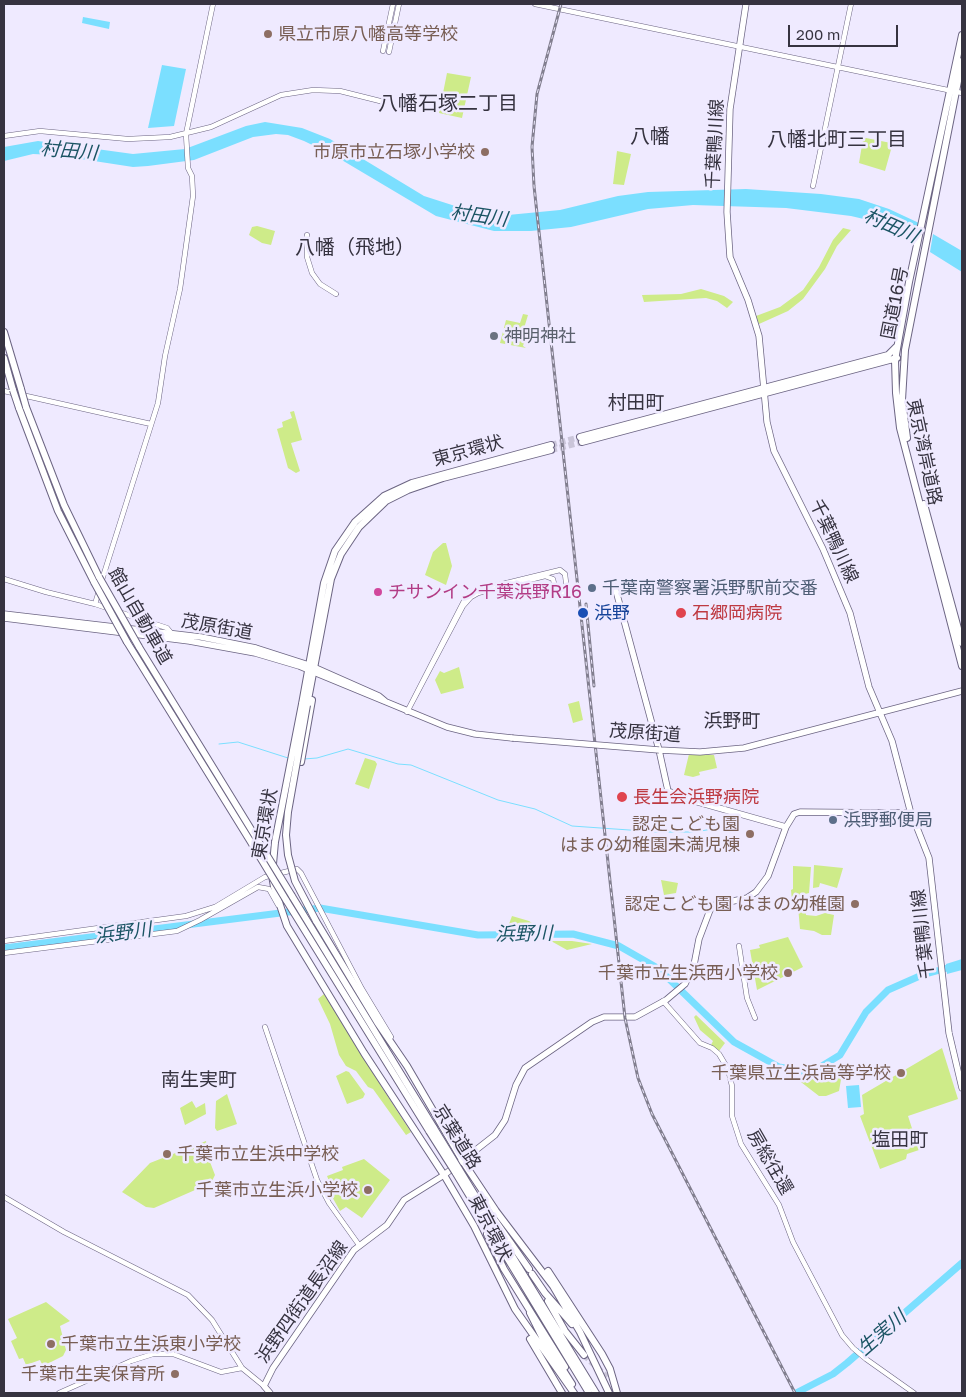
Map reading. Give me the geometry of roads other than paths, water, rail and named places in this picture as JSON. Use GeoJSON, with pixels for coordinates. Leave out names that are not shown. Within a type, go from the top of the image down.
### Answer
{"type":"FeatureCollection","features":[{"type":"Feature","properties":{"kind":"highway","name":"東京湾岸道路"},"geometry":{"type":"LineString","coordinates":[[962,35],[956,92],[921,250],[896,346],[896,399],[902,436],[962,666]]}},
{"type":"Feature","properties":{"kind":"highway","name":"東京湾岸道路"},"geometry":{"type":"LineString","coordinates":[[927,224],[936,192],[962,61]]}},
{"type":"Feature","properties":{"kind":"highway","name":"東京湾岸道路"},"geometry":{"type":"LineString","coordinates":[[921,250],[904,350],[903,407],[908,446],[962,643]]}},
{"type":"Feature","properties":{"kind":"highway","name":"国道16号"},"geometry":{"type":"LineString","coordinates":[[896,358],[921,250]]}},
{"type":"Feature","properties":{"kind":"highway","name":"館山自動車道"},"geometry":{"type":"LineString","coordinates":[[4,332],[26,407],[52,476],[97,580],[127,642],[289,898]]}},
{"type":"Feature","properties":{"kind":"highway"},"geometry":{"type":"LineString","coordinates":[[896,346],[888,355],[765,391],[706,401],[581,440],[896,358]]}},
{"type":"Feature","properties":{"kind":"highway","name":"館山自動車道"},"geometry":{"type":"LineString","coordinates":[[4,358],[18,408],[58,511],[97,580],[254,842]]}},
{"type":"Feature","properties":{"kind":"highway"},"geometry":{"type":"LineString","coordinates":[[896,358],[903,365]]}},
{"type":"Feature","properties":{"kind":"highway"},"geometry":{"type":"LineString","coordinates":[[844,367],[896,358]]}},
{"type":"Feature","properties":{"kind":"highway","name":"東京環状"},"geometry":{"type":"LineString","coordinates":[[551,448],[418,486],[391,498],[369,516],[352,535],[334,569],[275,842],[272,874],[278,905],[284,919],[351,1032],[444,1174],[474,1226],[515,1309],[574,1393]]}},
{"type":"Feature","properties":{"kind":"highway"},"geometry":{"type":"LineString","coordinates":[[301,762],[314,688],[311,670]]}},
{"type":"Feature","properties":{"kind":"highway","name":"東京環状"},"geometry":{"type":"LineString","coordinates":[[304,704],[286,835],[288,855],[295,881],[316,921],[462,1160],[496,1211],[522,1242],[563,1302],[609,1393]]}},
{"type":"Feature","properties":{"kind":"highway","name":"京葉道路"},"geometry":{"type":"LineString","coordinates":[[289,898],[308,922],[431,1130]]}},
{"type":"Feature","properties":{"kind":"highway","name":"京葉道路"},"geometry":{"type":"LineString","coordinates":[[289,898],[301,924],[431,1130],[468,1184],[596,1393]]}},
{"type":"Feature","properties":{"kind":"highway","name":"京葉道路"},"geometry":{"type":"LineString","coordinates":[[457,1170],[459,1180],[589,1393]]}},
{"type":"Feature","properties":{"kind":"highway"},"geometry":{"type":"LineString","coordinates":[[459,1180],[461,1188],[500,1262],[565,1367]]}},
{"type":"Feature","properties":{"kind":"highway"},"geometry":{"type":"LineString","coordinates":[[468,1184],[531,1271],[565,1331],[584,1355]]}},
{"type":"Feature","properties":{"kind":"highway"},"geometry":{"type":"LineString","coordinates":[[522,1242],[544,1265],[572,1304],[606,1360],[617,1393]]}},
{"type":"Feature","properties":{"kind":"highway"},"geometry":{"type":"LineString","coordinates":[[545,1293],[568,1319],[592,1357]]}},
{"type":"Feature","properties":{"kind":"highway"},"geometry":{"type":"LineString","coordinates":[[528,1307],[532,1321],[578,1393]]}},
{"type":"Feature","properties":{"kind":"highway"},"geometry":{"type":"LineString","coordinates":[[515,1309],[541,1359],[562,1393]]}},
{"type":"Feature","properties":{"kind":"highway"},"geometry":{"type":"LineString","coordinates":[[607,1377],[614,1382]]}},
{"type":"Feature","properties":{"kind":"main road","name":"千葉鴨川線"},"geometry":{"type":"LineString","coordinates":[[746,4],[730,109],[728,183],[730,257],[756,328],[765,391],[767,422],[774,451],[815,531],[839,586],[856,635],[869,687],[892,742],[911,813],[925,846],[930,866],[949,1032],[962,1088]]}},
{"type":"Feature","properties":{"kind":"main road"},"geometry":{"type":"LineString","coordinates":[[615,587],[659,750],[667,788],[670,793],[786,827]]}},
{"type":"Feature","properties":{"kind":"main road","name":"茂原街道"},"geometry":{"type":"LineString","coordinates":[[4,614],[173,637],[255,652],[311,670],[379,696],[407,712],[464,732],[512,738],[659,750],[700,752],[744,748],[962,691]]}},
{"type":"Feature","properties":{"kind":"main road","name":"茂原街道"},"geometry":{"type":"LineString","coordinates":[[4,618],[173,637]]}},
{"type":"Feature","properties":{"kind":"main road","name":"浜野四街道長沼線"},"geometry":{"type":"LineString","coordinates":[[270,1393],[264,1386],[294,1336],[359,1245],[387,1225],[404,1200],[444,1174],[499,1130],[518,1080],[528,1066],[592,1022],[604,1018],[635,1017],[663,1001],[685,984],[694,965],[699,940],[710,910],[715,905],[747,898],[756,892],[768,876],[786,827],[794,814],[800,812],[911,813]]}},
{"type":"Feature","properties":{"kind":"street"},"geometry":{"type":"LineString","coordinates":[[95,604],[158,403],[165,354],[180,289],[186,237],[193,203],[192,176],[188,168],[186,134],[213,4]]}},
{"type":"Feature","properties":{"kind":"street"},"geometry":{"type":"LineString","coordinates":[[383,51],[392,4]]}},
{"type":"Feature","properties":{"kind":"street"},"geometry":{"type":"LineString","coordinates":[[390,52],[399,4]]}},
{"type":"Feature","properties":{"kind":"street"},"geometry":{"type":"LineString","coordinates":[[535,4],[956,92]]}},
{"type":"Feature","properties":{"kind":"street"},"geometry":{"type":"LineString","coordinates":[[813,186],[851,4]]}},
{"type":"Feature","properties":{"kind":"street"},"geometry":{"type":"LineString","coordinates":[[4,136],[28,132],[55,131],[148,140],[186,134],[218,124],[290,93],[313,90],[340,91],[384,102]]}},
{"type":"Feature","properties":{"kind":"street"},"geometry":{"type":"LineString","coordinates":[[307,235],[307,257],[312,273],[320,284],[336,294]]}},
{"type":"Feature","properties":{"kind":"street"},"geometry":{"type":"LineString","coordinates":[[4,391],[151,424]]}},
{"type":"Feature","properties":{"kind":"street"},"geometry":{"type":"LineString","coordinates":[[407,712],[465,599],[478,590],[556,570],[562,570],[565,574],[566,592],[556,592],[553,579],[556,570]]}},
{"type":"Feature","properties":{"kind":"street"},"geometry":{"type":"LineString","coordinates":[[407,712],[464,606],[471,597],[478,593],[545,576],[553,579]]}},
{"type":"Feature","properties":{"kind":"street"},"geometry":{"type":"LineString","coordinates":[[4,579],[95,604],[167,628],[173,637]]}},
{"type":"Feature","properties":{"kind":"street"},"geometry":{"type":"LineString","coordinates":[[4,941],[186,916],[215,906],[272,874],[294,869],[301,873],[406,1066]]}},
{"type":"Feature","properties":{"kind":"street"},"geometry":{"type":"LineString","coordinates":[[4,954],[177,931],[210,915],[258,887],[268,889],[278,905]]}},
{"type":"Feature","properties":{"kind":"street"},"geometry":{"type":"LineString","coordinates":[[739,946],[747,998],[755,1018]]}},
{"type":"Feature","properties":{"kind":"street","name":"房総往還"},"geometry":{"type":"LineString","coordinates":[[663,1001],[700,1043],[712,1048],[719,1054],[728,1069],[732,1086],[732,1116],[741,1144],[776,1201],[793,1242],[840,1331],[852,1348],[866,1360],[914,1393]]}},
{"type":"Feature","properties":{"kind":"street"},"geometry":{"type":"LineString","coordinates":[[264,1027],[317,1180],[329,1204],[359,1245]]}},
{"type":"Feature","properties":{"kind":"street"},"geometry":{"type":"LineString","coordinates":[[4,1197],[64,1232],[188,1295],[212,1320],[242,1368],[264,1386]]}},
{"type":"Feature","properties":{"kind":"street"},"geometry":{"type":"LineString","coordinates":[[59,1393],[131,1361],[153,1354],[173,1354],[221,1372],[242,1368]]}},
{"type":"Feature","properties":{"kind":"water"},"geometry":{"type":"Polygon","coordinates":[[[83,17],[110,22],[109,29],[82,23],[83,17]]]}},
{"type":"Feature","properties":{"kind":"water"},"geometry":{"type":"Polygon","coordinates":[[[162,65],[186,69],[174,126],[148,128],[162,65]]]}},
{"type":"Feature","properties":{"kind":"water","name":"村田川"},"geometry":{"type":"Polygon","coordinates":[[[265,122],[302,128],[330,139],[424,196],[480,214],[508,215],[560,210],[618,196],[648,192],[746,189],[821,194],[859,199],[889,209],[919,223],[915,242],[868,220],[851,216],[786,208],[693,205],[648,209],[571,227],[531,231],[494,231],[436,216],[335,156],[288,135],[276,134],[253,137],[194,160],[148,166],[133,167],[55,155],[33,154],[4,161],[4,147],[38,141],[133,154],[185,149],[246,126],[265,122]]]}},
{"type":"Feature","properties":{"kind":"water"},"geometry":{"type":"Polygon","coordinates":[[[933,234],[962,251],[962,272],[930,252],[933,234]]]}},
{"type":"Feature","properties":{"kind":"water"},"geometry":{"type":"Polygon","coordinates":[[[962,959],[962,970],[947,974],[946,964],[962,959]]]}},
{"type":"Feature","properties":{"kind":"water"},"geometry":{"type":"Polygon","coordinates":[[[859,1085],[861,1107],[848,1108],[846,1086],[859,1085]]]}},
{"type":"Feature","properties":{"kind":"waterway"},"geometry":{"type":"LineString","coordinates":[[219,744],[238,742],[288,758]]}},
{"type":"Feature","properties":{"kind":"waterway"},"geometry":{"type":"LineString","coordinates":[[304,759],[317,758],[348,749],[398,764],[411,765],[498,800],[535,809],[572,826],[658,832],[695,832],[718,828]]}},
{"type":"Feature","properties":{"kind":"waterway","name":"浜野川"},"geometry":{"type":"LineString","coordinates":[[4,948],[320,908],[478,935],[573,934],[619,946],[654,966],[734,1042],[779,1067],[801,1071],[817,1069],[840,1055],[866,1012],[888,990],[922,975],[962,964]]}},
{"type":"Feature","properties":{"kind":"waterway","name":"生実川"},"geometry":{"type":"LineString","coordinates":[[796,1393],[833,1374],[962,1263]]}},
{"type":"Feature","properties":{"kind":"tunnel"},"geometry":{"type":"LineString","coordinates":[[551,445],[580,437]]}},
{"type":"Feature","properties":{"kind":"tunnel"},"geometry":{"type":"LineString","coordinates":[[551,450],[582,442]]}},
{"type":"Feature","properties":{"kind":"tunnel"},"geometry":{"type":"LineString","coordinates":[[584,1355],[607,1377]]}},
{"type":"Feature","properties":{"kind":"railway"},"geometry":{"type":"LineString","coordinates":[[561,4],[537,94],[532,147],[534,186],[625,1018],[638,1078],[652,1114],[795,1393]]}},
{"type":"Feature","properties":{"kind":"railway"},"geometry":{"type":"LineString","coordinates":[[586,604],[594,686]]}},
{"type":"Feature","properties":{"kind":"place","name":"県立市原八幡高等学校"},"geometry":{"type":"Point","coordinates":[268,34]}},
{"type":"Feature","properties":{"kind":"place","name":"市原市立石塚小学校"},"geometry":{"type":"Point","coordinates":[485,152]}},
{"type":"Feature","properties":{"kind":"place","name":"神明神社"},"geometry":{"type":"Point","coordinates":[494,336]}},
{"type":"Feature","properties":{"kind":"place","name":"千葉南警察署浜野駅前交番"},"geometry":{"type":"Point","coordinates":[592,588]}},
{"type":"Feature","properties":{"kind":"place","name":"チサンイン千葉浜野R16"},"geometry":{"type":"Point","coordinates":[378,592]}},
{"type":"Feature","properties":{"kind":"place","name":"浜野"},"geometry":{"type":"Point","coordinates":[583,613]}},
{"type":"Feature","properties":{"kind":"place","name":"石郷岡病院"},"geometry":{"type":"Point","coordinates":[681,613]}},
{"type":"Feature","properties":{"kind":"place","name":"長生会浜野病院"},"geometry":{"type":"Point","coordinates":[622,797]}},
{"type":"Feature","properties":{"kind":"place","name":"浜野郵便局"},"geometry":{"type":"Point","coordinates":[833,820]}},
{"type":"Feature","properties":{"kind":"place","name":"認定こども園 はまの幼稚園未満児棟"},"geometry":{"type":"Point","coordinates":[750,834]}},
{"type":"Feature","properties":{"kind":"place","name":"認定こども園 はまの幼稚園"},"geometry":{"type":"Point","coordinates":[855,904]}},
{"type":"Feature","properties":{"kind":"place","name":"千葉市立生浜西小学校"},"geometry":{"type":"Point","coordinates":[788,973]}},
{"type":"Feature","properties":{"kind":"place","name":"千葉県立生浜高等学校"},"geometry":{"type":"Point","coordinates":[901,1073]}},
{"type":"Feature","properties":{"kind":"place","name":"千葉市立生浜中学校"},"geometry":{"type":"Point","coordinates":[167,1154]}},
{"type":"Feature","properties":{"kind":"place","name":"千葉市立生浜小学校"},"geometry":{"type":"Point","coordinates":[368,1190]}},
{"type":"Feature","properties":{"kind":"place","name":"千葉市立生浜東小学校"},"geometry":{"type":"Point","coordinates":[51,1344]}},
{"type":"Feature","properties":{"kind":"place","name":"千葉市生実保育所"},"geometry":{"type":"Point","coordinates":[175,1374]}},
{"type":"Feature","properties":{"kind":"district","name":"八幡石塚二丁目"},"geometry":{"type":"Point","coordinates":[448,104]}},
{"type":"Feature","properties":{"kind":"district","name":"八幡"},"geometry":{"type":"Point","coordinates":[650,137]}},
{"type":"Feature","properties":{"kind":"district","name":"八幡北町三丁目"},"geometry":{"type":"Point","coordinates":[837,140]}},
{"type":"Feature","properties":{"kind":"district","name":"八幡（飛地）"},"geometry":{"type":"Point","coordinates":[355,248]}},
{"type":"Feature","properties":{"kind":"district","name":"村田町"},"geometry":{"type":"Point","coordinates":[636,403]}},
{"type":"Feature","properties":{"kind":"district","name":"浜野町"},"geometry":{"type":"Point","coordinates":[732,721]}},
{"type":"Feature","properties":{"kind":"district","name":"南生実町"},"geometry":{"type":"Point","coordinates":[199,1080]}},
{"type":"Feature","properties":{"kind":"district","name":"塩田町"},"geometry":{"type":"Point","coordinates":[900,1140]}}]}
